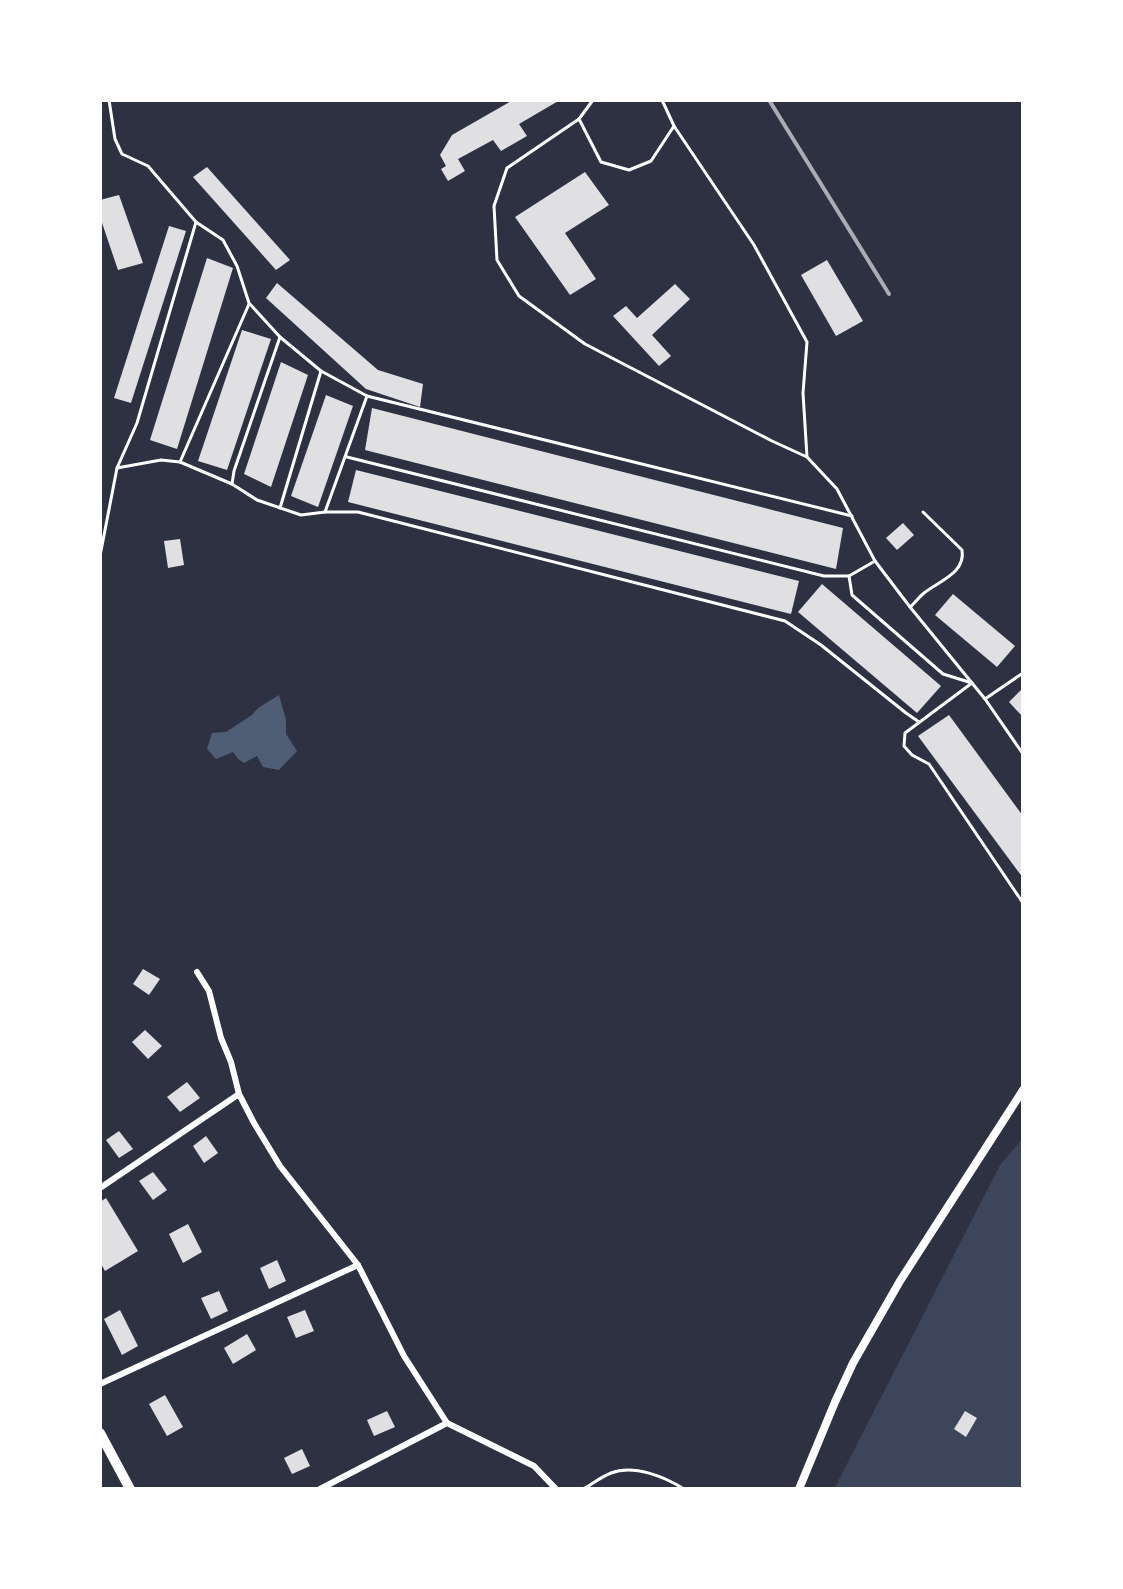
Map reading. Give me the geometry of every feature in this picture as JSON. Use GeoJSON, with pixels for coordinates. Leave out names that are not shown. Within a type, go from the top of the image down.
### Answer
{"type":"FeatureCollection","features":[{"type":"Feature","properties":{"kind":"main road"},"geometry":{"type":"LineString","coordinates":[[100,1433],[130,1489]]}},
{"type":"Feature","properties":{"kind":"street"},"geometry":{"type":"LineString","coordinates":[[197,972],[209,991],[239,1094],[280,1166],[358,1265],[404,1356],[447,1423],[534,1466],[556,1489]]}},
{"type":"Feature","properties":{"kind":"street"},"geometry":{"type":"LineString","coordinates":[[799,1489],[853,1363],[900,1281],[1023,1090]]}},
{"type":"Feature","properties":{"kind":"street"},"geometry":{"type":"LineString","coordinates":[[100,1188],[239,1094]]}},
{"type":"Feature","properties":{"kind":"street"},"geometry":{"type":"LineString","coordinates":[[100,1384],[358,1265]]}},
{"type":"Feature","properties":{"kind":"street"},"geometry":{"type":"LineString","coordinates":[[320,1489],[447,1423]]}},
{"type":"Feature","properties":{"kind":"lane"},"geometry":{"type":"LineString","coordinates":[[109,100],[115,139],[122,154],[148,166],[196,222],[223,240],[237,266],[249,303],[280,337],[321,371],[367,396],[852,516]]}},
{"type":"Feature","properties":{"kind":"lane"},"geometry":{"type":"LineString","coordinates":[[593,100],[579,119],[507,168],[494,206],[497,260],[519,296],[585,344],[807,457],[837,489],[875,561],[985,699],[1023,754]]}},
{"type":"Feature","properties":{"kind":"lane"},"geometry":{"type":"LineString","coordinates":[[662,100],[674,126],[754,245],[807,342],[803,393],[807,457]]}},
{"type":"Feature","properties":{"kind":"lane"},"geometry":{"type":"LineString","coordinates":[[579,119],[601,162],[629,170],[651,161],[674,126]]}},
{"type":"Feature","properties":{"kind":"lane"},"geometry":{"type":"LineString","coordinates":[[100,556],[117,468],[137,423],[196,222]]}},
{"type":"Feature","properties":{"kind":"lane"},"geometry":{"type":"LineString","coordinates":[[180,462],[249,303]]}},
{"type":"Feature","properties":{"kind":"lane"},"geometry":{"type":"LineString","coordinates":[[232,484],[280,337]]}},
{"type":"Feature","properties":{"kind":"lane"},"geometry":{"type":"LineString","coordinates":[[280,508],[321,371]]}},
{"type":"Feature","properties":{"kind":"lane"},"geometry":{"type":"LineString","coordinates":[[325,512],[367,396]]}},
{"type":"Feature","properties":{"kind":"lane"},"geometry":{"type":"LineString","coordinates":[[347,457],[824,576],[849,576],[875,561]]}},
{"type":"Feature","properties":{"kind":"lane"},"geometry":{"type":"LineString","coordinates":[[117,468],[161,460],[180,462],[232,484],[257,500],[301,515],[358,512],[785,621],[821,645],[919,722]]}},
{"type":"Feature","properties":{"kind":"lane"},"geometry":{"type":"LineString","coordinates":[[910,607],[956,571],[963,556],[962,550],[923,512]]}},
{"type":"Feature","properties":{"kind":"lane"},"geometry":{"type":"LineString","coordinates":[[849,576],[852,595],[943,674],[972,683]]}},
{"type":"Feature","properties":{"kind":"lane"},"geometry":{"type":"LineString","coordinates":[[985,699],[1023,673]]}},
{"type":"Feature","properties":{"kind":"lane"},"geometry":{"type":"LineString","coordinates":[[972,683],[905,733],[904,746],[912,755],[929,764],[1023,903]]}},
{"type":"Feature","properties":{"kind":"lane"},"geometry":{"type":"LineString","coordinates":[[583,1489],[614,1472],[643,1471],[684,1489]]}},
{"type":"Feature","properties":{"kind":"shaded area"},"geometry":{"type":"Polygon","coordinates":[[[279,695],[286,720],[286,734],[297,751],[279,770],[263,767],[257,756],[244,763],[233,752],[216,759],[207,749],[212,733],[226,732],[279,695]]]}},
{"type":"Feature","properties":{"kind":"shaded area"},"geometry":{"type":"Polygon","coordinates":[[[1023,1138],[1023,1489],[834,1489],[1000,1165],[1023,1138]]]}},
{"type":"Feature","properties":{"kind":"building"},"geometry":{"type":"Polygon","coordinates":[[[513,100],[560,100],[519,124],[527,136],[501,151],[493,140],[458,159],[465,171],[448,181],[441,169],[446,166],[440,155],[452,135],[513,100]]]}},
{"type":"Feature","properties":{"kind":"building"},"geometry":{"type":"Polygon","coordinates":[[[207,167],[290,260],[276,270],[193,177],[207,167]]]}},
{"type":"Feature","properties":{"kind":"building"},"geometry":{"type":"Polygon","coordinates":[[[585,172],[609,205],[565,233],[596,279],[570,295],[515,217],[585,172]]]}},
{"type":"Feature","properties":{"kind":"building"},"geometry":{"type":"Polygon","coordinates":[[[119,195],[143,263],[118,270],[100,217],[100,200],[119,195]]]}},
{"type":"Feature","properties":{"kind":"building"},"geometry":{"type":"Polygon","coordinates":[[[169,226],[186,231],[131,403],[114,398],[169,226]]]}},
{"type":"Feature","properties":{"kind":"building"},"geometry":{"type":"Polygon","coordinates":[[[207,258],[233,268],[177,449],[150,440],[207,258]]]}},
{"type":"Feature","properties":{"kind":"building"},"geometry":{"type":"Polygon","coordinates":[[[827,260],[863,321],[836,336],[801,275],[827,260]]]}},
{"type":"Feature","properties":{"kind":"building"},"geometry":{"type":"Polygon","coordinates":[[[277,283],[378,370],[423,384],[420,407],[366,389],[266,298],[277,283]]]}},
{"type":"Feature","properties":{"kind":"building"},"geometry":{"type":"Polygon","coordinates":[[[675,284],[690,299],[652,335],[671,356],[659,366],[613,316],[626,306],[637,318],[675,284]]]}},
{"type":"Feature","properties":{"kind":"building"},"geometry":{"type":"Polygon","coordinates":[[[242,330],[271,339],[227,470],[198,461],[242,330]]]}},
{"type":"Feature","properties":{"kind":"building"},"geometry":{"type":"Polygon","coordinates":[[[281,362],[308,375],[271,487],[244,474],[281,362]]]}},
{"type":"Feature","properties":{"kind":"building"},"geometry":{"type":"Polygon","coordinates":[[[326,395],[353,406],[318,507],[291,496],[326,395]]]}},
{"type":"Feature","properties":{"kind":"building"},"geometry":{"type":"Polygon","coordinates":[[[372,408],[843,528],[836,569],[365,450],[372,408]]]}},
{"type":"Feature","properties":{"kind":"building"},"geometry":{"type":"Polygon","coordinates":[[[356,470],[799,581],[791,614],[348,502],[356,470]]]}},
{"type":"Feature","properties":{"kind":"building"},"geometry":{"type":"Polygon","coordinates":[[[903,523],[914,535],[897,550],[886,538],[903,523]]]}},
{"type":"Feature","properties":{"kind":"building"},"geometry":{"type":"Polygon","coordinates":[[[180,539],[184,565],[168,568],[164,541],[180,539]]]}},
{"type":"Feature","properties":{"kind":"building"},"geometry":{"type":"Polygon","coordinates":[[[822,584],[941,686],[917,713],[798,612],[822,584]]]}},
{"type":"Feature","properties":{"kind":"building"},"geometry":{"type":"Polygon","coordinates":[[[953,594],[1015,646],[997,667],[935,615],[953,594]]]}},
{"type":"Feature","properties":{"kind":"building"},"geometry":{"type":"Polygon","coordinates":[[[1023,688],[1023,717],[1009,702],[1023,688]]]}},
{"type":"Feature","properties":{"kind":"building"},"geometry":{"type":"Polygon","coordinates":[[[949,715],[1023,816],[1023,878],[918,736],[949,715]]]}},
{"type":"Feature","properties":{"kind":"building"},"geometry":{"type":"Polygon","coordinates":[[[143,969],[160,979],[149,995],[133,984],[143,969]]]}},
{"type":"Feature","properties":{"kind":"building"},"geometry":{"type":"Polygon","coordinates":[[[145,1030],[162,1046],[148,1059],[132,1042],[145,1030]]]}},
{"type":"Feature","properties":{"kind":"building"},"geometry":{"type":"Polygon","coordinates":[[[187,1082],[200,1098],[180,1112],[167,1097],[187,1082]]]}},
{"type":"Feature","properties":{"kind":"building"},"geometry":{"type":"Polygon","coordinates":[[[119,1131],[133,1149],[119,1158],[106,1140],[119,1131]]]}},
{"type":"Feature","properties":{"kind":"building"},"geometry":{"type":"Polygon","coordinates":[[[206,1136],[218,1153],[204,1163],[193,1146],[206,1136]]]}},
{"type":"Feature","properties":{"kind":"building"},"geometry":{"type":"Polygon","coordinates":[[[153,1172],[167,1190],[153,1200],[139,1181],[153,1172]]]}},
{"type":"Feature","properties":{"kind":"building"},"geometry":{"type":"Polygon","coordinates":[[[106,1198],[138,1251],[105,1271],[100,1262],[100,1202],[106,1198]]]}},
{"type":"Feature","properties":{"kind":"building"},"geometry":{"type":"Polygon","coordinates":[[[188,1224],[202,1252],[183,1263],[169,1234],[188,1224]]]}},
{"type":"Feature","properties":{"kind":"building"},"geometry":{"type":"Polygon","coordinates":[[[277,1260],[286,1281],[269,1289],[260,1268],[277,1260]]]}},
{"type":"Feature","properties":{"kind":"building"},"geometry":{"type":"Polygon","coordinates":[[[219,1291],[228,1311],[211,1319],[201,1298],[219,1291]]]}},
{"type":"Feature","properties":{"kind":"building"},"geometry":{"type":"Polygon","coordinates":[[[120,1310],[138,1346],[122,1355],[104,1319],[120,1310]]]}},
{"type":"Feature","properties":{"kind":"building"},"geometry":{"type":"Polygon","coordinates":[[[305,1310],[314,1331],[296,1338],[287,1317],[305,1310]]]}},
{"type":"Feature","properties":{"kind":"building"},"geometry":{"type":"Polygon","coordinates":[[[247,1334],[256,1350],[233,1364],[224,1348],[247,1334]]]}},
{"type":"Feature","properties":{"kind":"building"},"geometry":{"type":"Polygon","coordinates":[[[165,1395],[183,1427],[167,1436],[149,1404],[165,1395]]]}},
{"type":"Feature","properties":{"kind":"building"},"geometry":{"type":"Polygon","coordinates":[[[387,1411],[395,1427],[374,1436],[367,1420],[387,1411]]]}},
{"type":"Feature","properties":{"kind":"building"},"geometry":{"type":"Polygon","coordinates":[[[965,1411],[977,1418],[966,1437],[954,1429],[965,1411]]]}},
{"type":"Feature","properties":{"kind":"building"},"geometry":{"type":"Polygon","coordinates":[[[302,1449],[310,1466],[292,1474],[284,1458],[302,1449]]]}},
{"type":"Feature","properties":{"kind":"railway"},"geometry":{"type":"LineString","coordinates":[[769,100],[889,294]]}}]}
